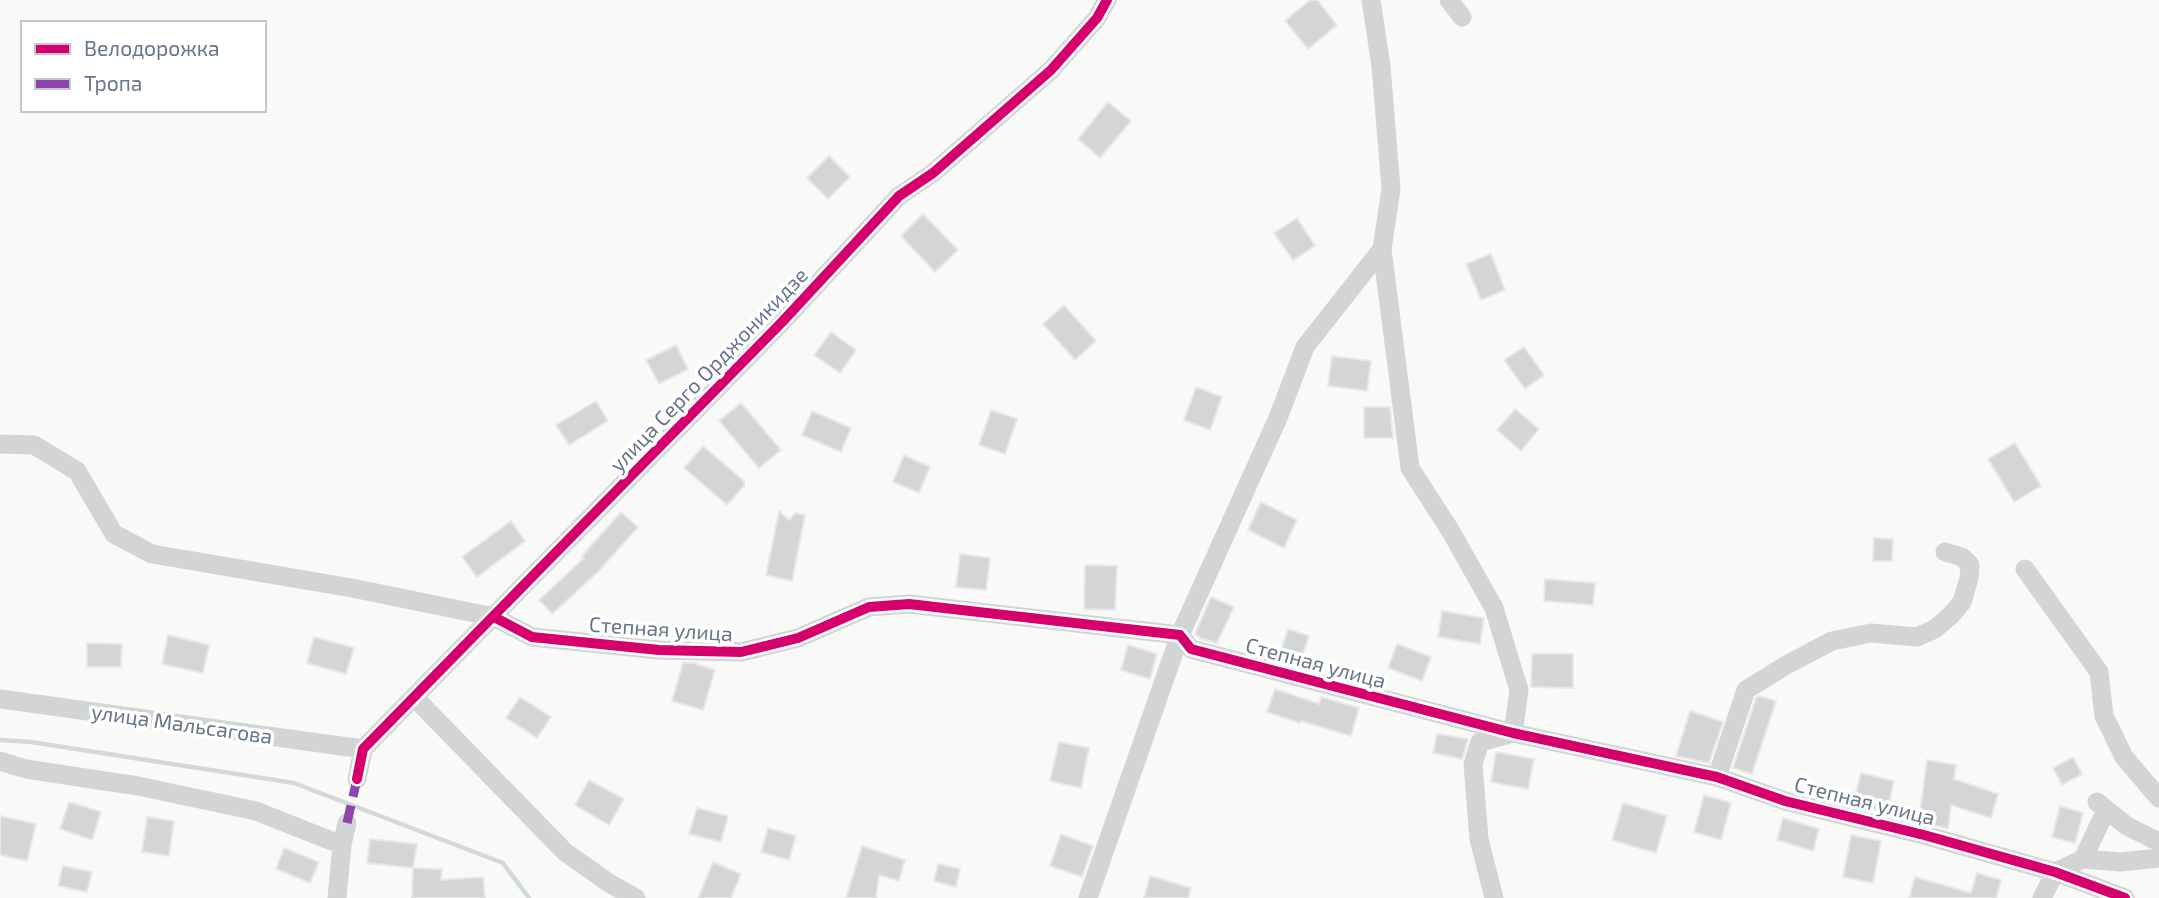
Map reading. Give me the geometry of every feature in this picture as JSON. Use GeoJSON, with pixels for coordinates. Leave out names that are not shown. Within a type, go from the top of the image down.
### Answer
{"type":"FeatureCollection","features":[{"type":"Feature","properties":{"kind":"street","name":"улица Серго Орджоникидзе"},"geometry":{"type":"LineString","coordinates":[[363,748],[783,321],[899,196],[933,173],[1051,70],[1097,18],[1107,0]]}},
{"type":"Feature","properties":{"kind":"street"},"geometry":{"type":"LineString","coordinates":[[1371,0],[1381,66],[1391,189],[1382,249],[1410,468],[1450,530],[1494,608],[1519,690],[1513,733],[1480,743],[1473,764],[1479,839],[1494,898]]}},
{"type":"Feature","properties":{"kind":"street"},"geometry":{"type":"LineString","coordinates":[[1449,0],[1462,16]]}},
{"type":"Feature","properties":{"kind":"street"},"geometry":{"type":"LineString","coordinates":[[1088,898],[1180,635],[1278,418],[1306,347],[1382,249]]}},
{"type":"Feature","properties":{"kind":"street","name":"Степная улица"},"geometry":{"type":"LineString","coordinates":[[0,444],[33,445],[77,471],[114,534],[152,554],[352,588],[494,617],[532,637],[659,650],[741,652],[798,638],[869,607],[909,604],[1180,635],[1191,649],[1513,733],[1717,777],[1785,801],[1924,835],[2056,872],[2125,898]]}},
{"type":"Feature","properties":{"kind":"street"},"geometry":{"type":"LineString","coordinates":[[1717,777],[1746,690],[1832,641],[1871,633],[1917,637],[1936,629],[1951,615],[1962,602],[1969,578],[1969,565],[1962,557],[1945,552]]}},
{"type":"Feature","properties":{"kind":"street"},"geometry":{"type":"LineString","coordinates":[[2025,569],[2099,672],[2104,716],[2124,757],[2159,798]]}},
{"type":"Feature","properties":{"kind":"street"},"geometry":{"type":"LineString","coordinates":[[415,698],[565,852],[636,898]]}},
{"type":"Feature","properties":{"kind":"street","name":"улица Мальсагова"},"geometry":{"type":"LineString","coordinates":[[0,699],[363,748]]}},
{"type":"Feature","properties":{"kind":"street"},"geometry":{"type":"LineString","coordinates":[[356,779],[363,748]]}},
{"type":"Feature","properties":{"kind":"street"},"geometry":{"type":"LineString","coordinates":[[0,761],[26,769],[138,786],[256,811],[342,845]]}},
{"type":"Feature","properties":{"kind":"street"},"geometry":{"type":"LineString","coordinates":[[2083,859],[2102,806],[2127,826],[2159,842]]}},
{"type":"Feature","properties":{"kind":"street"},"geometry":{"type":"LineString","coordinates":[[337,898],[347,823]]}},
{"type":"Feature","properties":{"kind":"street"},"geometry":{"type":"LineString","coordinates":[[2042,898],[2056,872],[2083,859],[2121,862],[2159,858]]}},
{"type":"Feature","properties":{"kind":"building"},"geometry":{"type":"Polygon","coordinates":[[[1310,0],[1317,0],[1337,25],[1308,49],[1285,21],[1310,0]]]}},
{"type":"Feature","properties":{"kind":"building"},"geometry":{"type":"Polygon","coordinates":[[[1108,102],[1131,121],[1100,158],[1078,139],[1108,102]]]}},
{"type":"Feature","properties":{"kind":"building"},"geometry":{"type":"Polygon","coordinates":[[[829,156],[850,177],[828,199],[807,178],[829,156]]]}},
{"type":"Feature","properties":{"kind":"building"},"geometry":{"type":"Polygon","coordinates":[[[923,214],[958,250],[935,272],[901,236],[923,214]]]}},
{"type":"Feature","properties":{"kind":"building"},"geometry":{"type":"Polygon","coordinates":[[[1297,218],[1315,246],[1293,260],[1274,233],[1297,218]]]}},
{"type":"Feature","properties":{"kind":"building"},"geometry":{"type":"Polygon","coordinates":[[[1491,254],[1505,290],[1481,300],[1466,264],[1491,254]]]}},
{"type":"Feature","properties":{"kind":"building"},"geometry":{"type":"Polygon","coordinates":[[[1064,305],[1096,341],[1075,360],[1043,324],[1064,305]]]}},
{"type":"Feature","properties":{"kind":"building"},"geometry":{"type":"Polygon","coordinates":[[[831,332],[856,350],[840,373],[814,355],[831,332]]]}},
{"type":"Feature","properties":{"kind":"building"},"geometry":{"type":"Polygon","coordinates":[[[676,345],[688,369],[659,384],[646,360],[676,345]]]}},
{"type":"Feature","properties":{"kind":"building"},"geometry":{"type":"Polygon","coordinates":[[[1524,347],[1544,375],[1525,389],[1504,360],[1524,347]]]}},
{"type":"Feature","properties":{"kind":"building"},"geometry":{"type":"Polygon","coordinates":[[[1332,356],[1371,361],[1367,391],[1328,386],[1332,356]]]}},
{"type":"Feature","properties":{"kind":"building"},"geometry":{"type":"Polygon","coordinates":[[[1196,387],[1222,397],[1210,430],[1184,420],[1196,387]]]}},
{"type":"Feature","properties":{"kind":"building"},"geometry":{"type":"Polygon","coordinates":[[[596,401],[608,421],[569,445],[556,425],[596,401]]]}},
{"type":"Feature","properties":{"kind":"building"},"geometry":{"type":"Polygon","coordinates":[[[741,403],[781,450],[759,468],[719,421],[741,403]]]}},
{"type":"Feature","properties":{"kind":"building"},"geometry":{"type":"Polygon","coordinates":[[[1364,407],[1390,407],[1393,438],[1364,438],[1364,407]]]}},
{"type":"Feature","properties":{"kind":"building"},"geometry":{"type":"Polygon","coordinates":[[[1515,409],[1539,429],[1521,451],[1497,430],[1515,409]]]}},
{"type":"Feature","properties":{"kind":"building"},"geometry":{"type":"Polygon","coordinates":[[[991,410],[1017,419],[1005,454],[979,445],[991,410]]]}},
{"type":"Feature","properties":{"kind":"building"},"geometry":{"type":"Polygon","coordinates":[[[812,411],[851,428],[841,452],[802,435],[812,411]]]}},
{"type":"Feature","properties":{"kind":"building"},"geometry":{"type":"Polygon","coordinates":[[[2015,443],[2041,486],[2014,502],[1988,459],[2015,443]]]}},
{"type":"Feature","properties":{"kind":"building"},"geometry":{"type":"Polygon","coordinates":[[[703,446],[744,481],[744,486],[727,505],[684,468],[703,446]]]}},
{"type":"Feature","properties":{"kind":"building"},"geometry":{"type":"Polygon","coordinates":[[[904,455],[930,467],[919,493],[893,482],[904,455]]]}},
{"type":"Feature","properties":{"kind":"building"},"geometry":{"type":"Polygon","coordinates":[[[1261,502],[1297,520],[1284,548],[1248,530],[1261,502]]]}},
{"type":"Feature","properties":{"kind":"building"},"geometry":{"type":"Polygon","coordinates":[[[779,511],[789,520],[796,513],[805,515],[792,581],[766,575],[779,511]]]}},
{"type":"Feature","properties":{"kind":"building"},"geometry":{"type":"Polygon","coordinates":[[[621,512],[638,527],[599,571],[552,614],[539,600],[584,558],[582,556],[621,512]]]}},
{"type":"Feature","properties":{"kind":"building"},"geometry":{"type":"Polygon","coordinates":[[[511,521],[525,541],[477,577],[462,557],[511,521]]]}},
{"type":"Feature","properties":{"kind":"building"},"geometry":{"type":"Polygon","coordinates":[[[1874,538],[1893,539],[1892,561],[1873,561],[1874,538]]]}},
{"type":"Feature","properties":{"kind":"building"},"geometry":{"type":"Polygon","coordinates":[[[960,554],[990,558],[986,590],[956,587],[960,554]]]}},
{"type":"Feature","properties":{"kind":"building"},"geometry":{"type":"Polygon","coordinates":[[[1085,565],[1117,566],[1115,610],[1084,609],[1085,565]]]}},
{"type":"Feature","properties":{"kind":"building"},"geometry":{"type":"Polygon","coordinates":[[[1545,579],[1595,583],[1593,605],[1544,601],[1545,579]]]}},
{"type":"Feature","properties":{"kind":"building"},"geometry":{"type":"Polygon","coordinates":[[[1211,597],[1234,607],[1217,643],[1195,634],[1211,597]]]}},
{"type":"Feature","properties":{"kind":"building"},"geometry":{"type":"Polygon","coordinates":[[[1442,611],[1484,618],[1480,644],[1438,637],[1442,611]]]}},
{"type":"Feature","properties":{"kind":"building"},"geometry":{"type":"Polygon","coordinates":[[[1288,629],[1309,636],[1299,665],[1278,659],[1288,629]]]}},
{"type":"Feature","properties":{"kind":"building"},"geometry":{"type":"Polygon","coordinates":[[[168,635],[209,645],[203,673],[162,664],[168,635]]]}},
{"type":"Feature","properties":{"kind":"building"},"geometry":{"type":"Polygon","coordinates":[[[314,637],[354,648],[346,674],[307,663],[314,637]]]}},
{"type":"Feature","properties":{"kind":"building"},"geometry":{"type":"Polygon","coordinates":[[[87,643],[122,644],[121,667],[87,667],[87,643]]]}},
{"type":"Feature","properties":{"kind":"building"},"geometry":{"type":"Polygon","coordinates":[[[1397,644],[1431,657],[1422,681],[1388,668],[1397,644]]]}},
{"type":"Feature","properties":{"kind":"building"},"geometry":{"type":"Polygon","coordinates":[[[1128,645],[1157,654],[1150,679],[1121,670],[1128,645]]]}},
{"type":"Feature","properties":{"kind":"building"},"geometry":{"type":"Polygon","coordinates":[[[1532,654],[1573,654],[1573,688],[1531,687],[1532,654]]]}},
{"type":"Feature","properties":{"kind":"building"},"geometry":{"type":"Polygon","coordinates":[[[683,663],[693,663],[715,670],[703,710],[672,701],[683,663]]]}},
{"type":"Feature","properties":{"kind":"building"},"geometry":{"type":"Polygon","coordinates":[[[1275,689],[1319,704],[1321,697],[1359,708],[1351,736],[1267,712],[1275,689]]]}},
{"type":"Feature","properties":{"kind":"building"},"geometry":{"type":"Polygon","coordinates":[[[1759,696],[1776,701],[1752,774],[1733,768],[1756,698],[1759,696]]]}},
{"type":"Feature","properties":{"kind":"building"},"geometry":{"type":"Polygon","coordinates":[[[520,697],[551,717],[537,738],[506,718],[520,697]]]}},
{"type":"Feature","properties":{"kind":"building"},"geometry":{"type":"Polygon","coordinates":[[[1690,711],[1723,722],[1709,763],[1676,756],[1690,711]]]}},
{"type":"Feature","properties":{"kind":"building"},"geometry":{"type":"Polygon","coordinates":[[[1437,734],[1468,739],[1462,759],[1433,753],[1437,734]]]}},
{"type":"Feature","properties":{"kind":"building"},"geometry":{"type":"Polygon","coordinates":[[[1059,742],[1089,748],[1081,788],[1050,781],[1059,742]]]}},
{"type":"Feature","properties":{"kind":"building"},"geometry":{"type":"Polygon","coordinates":[[[1496,752],[1534,759],[1528,789],[1491,782],[1496,752]]]}},
{"type":"Feature","properties":{"kind":"building"},"geometry":{"type":"Polygon","coordinates":[[[2073,757],[2082,774],[2062,785],[2053,768],[2073,757]]]}},
{"type":"Feature","properties":{"kind":"building"},"geometry":{"type":"Polygon","coordinates":[[[1927,760],[1956,765],[1954,779],[1998,794],[1991,818],[1951,805],[1948,829],[1919,821],[1927,760]]]}},
{"type":"Feature","properties":{"kind":"building"},"geometry":{"type":"Polygon","coordinates":[[[1861,773],[1894,781],[1887,813],[1853,805],[1861,773]]]}},
{"type":"Feature","properties":{"kind":"building"},"geometry":{"type":"Polygon","coordinates":[[[589,780],[624,799],[609,825],[575,805],[589,780]]]}},
{"type":"Feature","properties":{"kind":"building"},"geometry":{"type":"Polygon","coordinates":[[[1704,795],[1731,803],[1721,840],[1694,832],[1704,795]]]}},
{"type":"Feature","properties":{"kind":"building"},"geometry":{"type":"Polygon","coordinates":[[[69,802],[101,812],[92,840],[60,829],[69,802]]]}},
{"type":"Feature","properties":{"kind":"building"},"geometry":{"type":"Polygon","coordinates":[[[1623,803],[1667,816],[1656,853],[1612,840],[1623,803]]]}},
{"type":"Feature","properties":{"kind":"building"},"geometry":{"type":"Polygon","coordinates":[[[2060,806],[2083,813],[2075,843],[2052,837],[2060,806]]]}},
{"type":"Feature","properties":{"kind":"building"},"geometry":{"type":"Polygon","coordinates":[[[697,808],[728,816],[721,842],[689,834],[697,808]]]}},
{"type":"Feature","properties":{"kind":"building"},"geometry":{"type":"Polygon","coordinates":[[[0,816],[36,824],[27,861],[0,855],[0,816]]]}},
{"type":"Feature","properties":{"kind":"building"},"geometry":{"type":"Polygon","coordinates":[[[147,817],[174,821],[169,856],[142,852],[147,817]]]}},
{"type":"Feature","properties":{"kind":"building"},"geometry":{"type":"Polygon","coordinates":[[[1783,818],[1819,829],[1813,851],[1777,840],[1783,818]]]}},
{"type":"Feature","properties":{"kind":"building"},"geometry":{"type":"Polygon","coordinates":[[[768,828],[796,836],[789,860],[761,852],[768,828]]]}},
{"type":"Feature","properties":{"kind":"building"},"geometry":{"type":"Polygon","coordinates":[[[1061,834],[1093,846],[1082,877],[1050,866],[1061,834]]]}},
{"type":"Feature","properties":{"kind":"building"},"geometry":{"type":"Polygon","coordinates":[[[1851,835],[1881,841],[1873,883],[1843,877],[1851,835]]]}},
{"type":"Feature","properties":{"kind":"building"},"geometry":{"type":"Polygon","coordinates":[[[370,839],[417,844],[413,868],[367,863],[370,839]]]}},
{"type":"Feature","properties":{"kind":"building"},"geometry":{"type":"Polygon","coordinates":[[[862,846],[905,860],[899,881],[879,875],[876,898],[846,898],[862,846]]]}},
{"type":"Feature","properties":{"kind":"building"},"geometry":{"type":"Polygon","coordinates":[[[284,848],[319,862],[310,883],[276,869],[284,848]]]}},
{"type":"Feature","properties":{"kind":"building"},"geometry":{"type":"Polygon","coordinates":[[[713,862],[741,874],[731,898],[698,898],[713,862]]]}},
{"type":"Feature","properties":{"kind":"building"},"geometry":{"type":"Polygon","coordinates":[[[938,864],[960,869],[956,887],[934,881],[938,864]]]}},
{"type":"Feature","properties":{"kind":"building"},"geometry":{"type":"Polygon","coordinates":[[[63,866],[92,872],[87,892],[58,886],[63,866]]]}},
{"type":"Feature","properties":{"kind":"building"},"geometry":{"type":"Polygon","coordinates":[[[413,868],[442,869],[441,880],[483,877],[485,898],[412,898],[413,868]]]}},
{"type":"Feature","properties":{"kind":"building"},"geometry":{"type":"Polygon","coordinates":[[[1977,873],[2001,880],[1996,898],[1909,898],[1915,877],[1971,893],[1977,873]]]}},
{"type":"Feature","properties":{"kind":"building"},"geometry":{"type":"Polygon","coordinates":[[[1150,876],[1191,888],[1188,898],[1144,898],[1150,876]]]}},
{"type":"Feature","properties":{"kind":"waterway"},"geometry":{"type":"LineString","coordinates":[[0,740],[31,742],[294,783],[503,863],[529,898]]}},
{"type":"Feature","properties":{"kind":"marked path"},"geometry":{"type":"LineString","coordinates":[[347,823],[357,779]]}},
{"type":"Feature","properties":{"kind":"cycle path"},"geometry":{"type":"LineString","coordinates":[[357,779],[363,749],[783,321],[899,196],[933,173],[1051,70],[1097,18],[1107,0]]}},
{"type":"Feature","properties":{"kind":"cycle path"},"geometry":{"type":"LineString","coordinates":[[494,617],[532,637],[659,650],[741,652],[798,638],[869,607],[909,604],[1180,635],[1191,649],[1513,733],[1717,777],[1785,801],[1924,835],[2055,872],[2125,898]]}}]}
